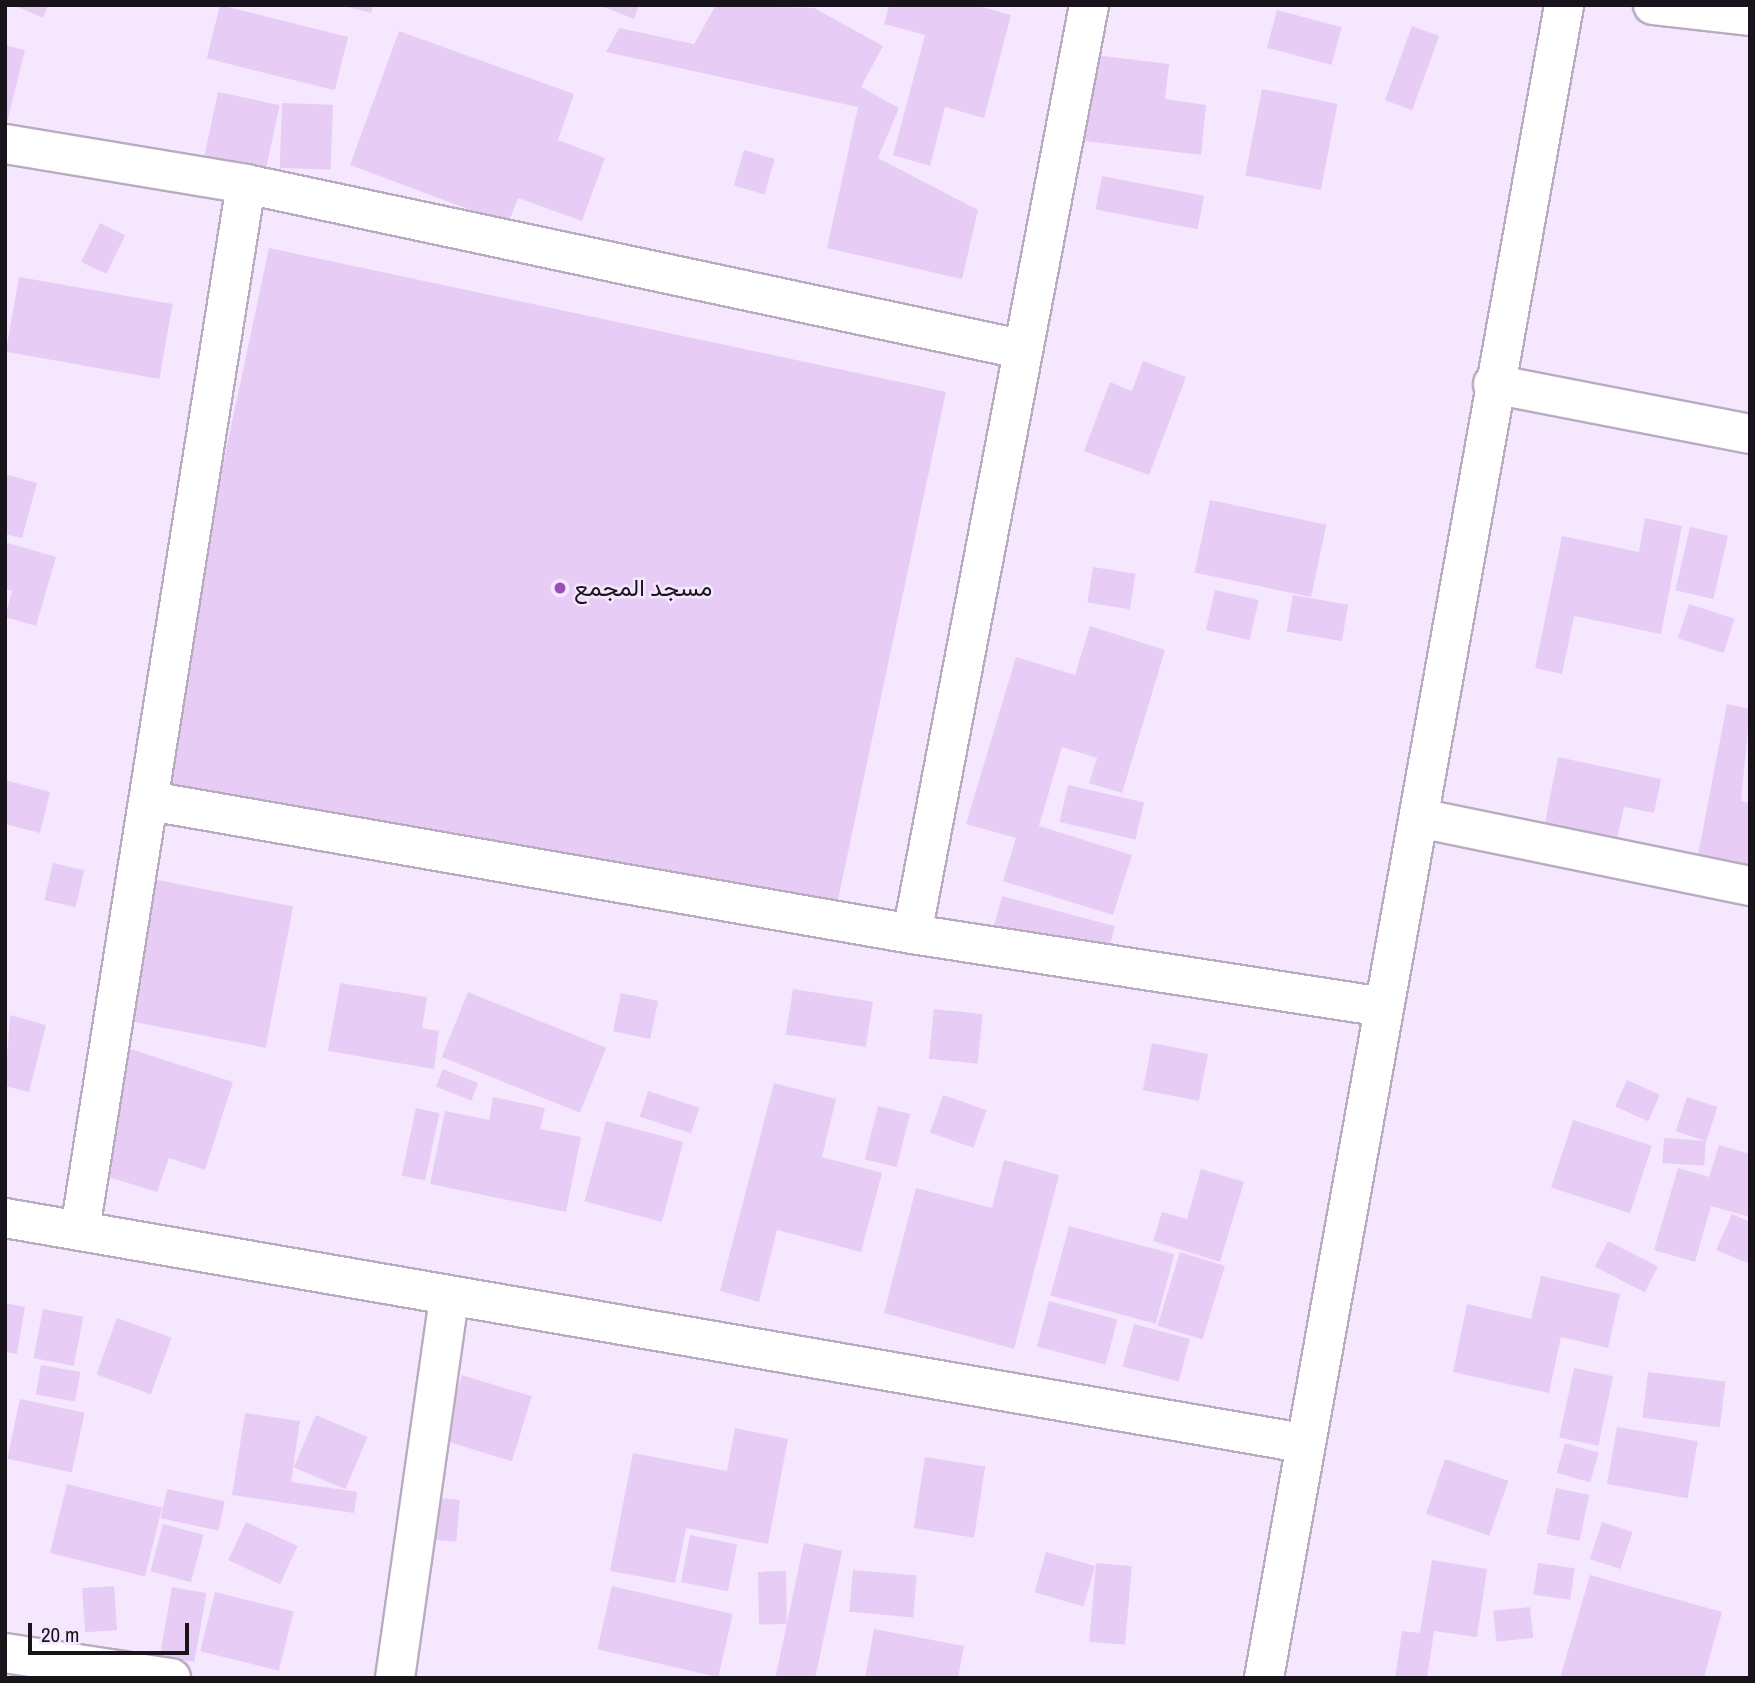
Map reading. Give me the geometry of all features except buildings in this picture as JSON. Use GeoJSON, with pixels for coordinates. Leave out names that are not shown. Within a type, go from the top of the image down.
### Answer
{"type":"FeatureCollection","features":[{"type":"Feature","properties":{"kind":"street"},"geometry":{"type":"LineString","coordinates":[[912,934],[1020,349],[1089,5]]}},
{"type":"Feature","properties":{"kind":"street"},"geometry":{"type":"LineString","coordinates":[[1264,1678],[1302,1443],[1419,818],[1493,384],[1564,5]]}},
{"type":"Feature","properties":{"kind":"street"},"geometry":{"type":"LineString","coordinates":[[1653,5],[1750,16]]}},
{"type":"Feature","properties":{"kind":"street"},"geometry":{"type":"LineString","coordinates":[[5,144],[246,184],[1020,349]]}},
{"type":"Feature","properties":{"kind":"street"},"geometry":{"type":"LineString","coordinates":[[80,1230],[246,184]]}},
{"type":"Feature","properties":{"kind":"street"},"geometry":{"type":"LineString","coordinates":[[1493,384],[1750,434]]}},
{"type":"Feature","properties":{"kind":"street"},"geometry":{"type":"LineString","coordinates":[[150,801],[912,934],[1382,1007]]}},
{"type":"Feature","properties":{"kind":"street"},"geometry":{"type":"LineString","coordinates":[[1419,818],[1750,886]]}},
{"type":"Feature","properties":{"kind":"street"},"geometry":{"type":"LineString","coordinates":[[5,1218],[1302,1443]]}},
{"type":"Feature","properties":{"kind":"street"},"geometry":{"type":"LineString","coordinates":[[395,1678],[450,1297]]}},
{"type":"Feature","properties":{"kind":"street"},"geometry":{"type":"LineString","coordinates":[[5,1653],[171,1678]]}},
{"type":"Feature","properties":{"kind":"place","name":"مسجد المجمع"},"geometry":{"type":"Point","coordinates":[560,588]}}]}
